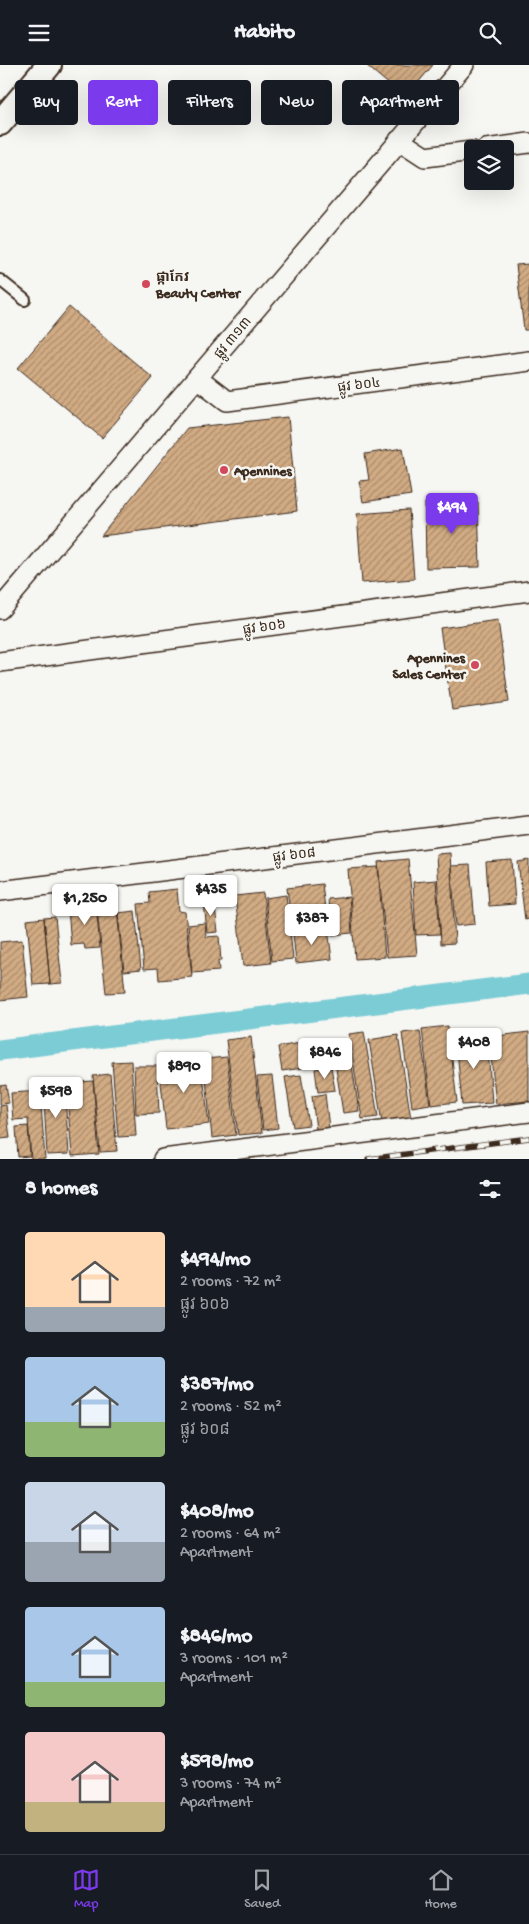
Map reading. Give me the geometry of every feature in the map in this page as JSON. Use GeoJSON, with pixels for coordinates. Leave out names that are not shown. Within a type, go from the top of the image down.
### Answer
{"type":"FeatureCollection","features":[{"type":"Feature","properties":{"kind":"street"},"geometry":{"type":"LineString","coordinates":[[0,123],[49,65]]}},
{"type":"Feature","properties":{"kind":"street","name":"ផ្លូវ ៣១៣"},"geometry":{"type":"LineString","coordinates":[[0,609],[464,65]]}},
{"type":"Feature","properties":{"kind":"street"},"geometry":{"type":"LineString","coordinates":[[399,140],[426,157],[464,152]]}},
{"type":"Feature","properties":{"kind":"street"},"geometry":{"type":"LineString","coordinates":[[514,145],[529,143]]}},
{"type":"Feature","properties":{"kind":"street","name":"ផ្លូវ ៦០៤"},"geometry":{"type":"LineString","coordinates":[[197,378],[227,401],[529,361]]}},
{"type":"Feature","properties":{"kind":"street","name":"ផ្លូវ ៦០៦"},"geometry":{"type":"LineString","coordinates":[[0,662],[529,591]]}},
{"type":"Feature","properties":{"kind":"street","name":"ផ្លូវ ៦០៨"},"geometry":{"type":"LineString","coordinates":[[0,891],[529,825]]}},
{"type":"Feature","properties":{"kind":"street"},"geometry":{"type":"LineString","coordinates":[[163,1159],[529,1112]]}},
{"type":"Feature","properties":{"kind":"lane"},"geometry":{"type":"LineString","coordinates":[[0,280],[25,300]]}},
{"type":"Feature","properties":{"kind":"building"},"geometry":{"type":"Polygon","coordinates":[[[366,65],[433,65],[420,80],[384,80],[366,65]]]}},
{"type":"Feature","properties":{"kind":"building"},"geometry":{"type":"Polygon","coordinates":[[[529,264],[529,330],[524,330],[516,265],[529,264]]]}},
{"type":"Feature","properties":{"kind":"building"},"geometry":{"type":"Polygon","coordinates":[[[69,307],[153,378],[102,438],[18,368],[69,307]]]}},
{"type":"Feature","properties":{"kind":"building","name":"Apennines"},"geometry":{"type":"Polygon","coordinates":[[[288,417],[297,511],[101,536],[187,428],[288,417]]]}},
{"type":"Feature","properties":{"kind":"building"},"geometry":{"type":"Polygon","coordinates":[[[403,448],[411,495],[363,502],[359,481],[369,480],[365,454],[403,448]]]}},
{"type":"Feature","properties":{"kind":"building"},"geometry":{"type":"Polygon","coordinates":[[[478,502],[480,567],[426,568],[425,503],[478,502]]]}},
{"type":"Feature","properties":{"kind":"building"},"geometry":{"type":"Polygon","coordinates":[[[409,510],[414,579],[362,583],[357,514],[409,510]]]}},
{"type":"Feature","properties":{"kind":"building","name":"Apennines Sales Center"},"geometry":{"type":"Polygon","coordinates":[[[498,620],[509,702],[452,710],[440,628],[498,620]]]}},
{"type":"Feature","properties":{"kind":"building"},"geometry":{"type":"Polygon","coordinates":[[[450,853],[455,943],[441,944],[436,854],[450,853]]]}},
{"type":"Feature","properties":{"kind":"building"},"geometry":{"type":"Polygon","coordinates":[[[408,859],[417,955],[387,957],[378,862],[408,859]]]}},
{"type":"Feature","properties":{"kind":"building"},"geometry":{"type":"Polygon","coordinates":[[[512,860],[515,904],[489,906],[486,862],[512,860]]]}},
{"type":"Feature","properties":{"kind":"building"},"geometry":{"type":"Polygon","coordinates":[[[529,860],[529,919],[525,920],[518,862],[529,860]]]}},
{"type":"Feature","properties":{"kind":"building"},"geometry":{"type":"Polygon","coordinates":[[[470,865],[475,924],[456,926],[451,866],[470,865]]]}},
{"type":"Feature","properties":{"kind":"building"},"geometry":{"type":"Polygon","coordinates":[[[378,867],[385,957],[355,959],[348,869],[378,867]]]}},
{"type":"Feature","properties":{"kind":"building"},"geometry":{"type":"Polygon","coordinates":[[[436,880],[440,934],[416,935],[413,882],[436,880]]]}},
{"type":"Feature","properties":{"kind":"building"},"geometry":{"type":"Polygon","coordinates":[[[322,884],[327,925],[292,929],[287,888],[322,884]]]}},
{"type":"Feature","properties":{"kind":"building"},"geometry":{"type":"Polygon","coordinates":[[[177,889],[179,911],[185,912],[192,977],[159,980],[158,968],[144,969],[138,904],[150,903],[149,892],[177,889]]]}},
{"type":"Feature","properties":{"kind":"building"},"geometry":{"type":"Polygon","coordinates":[[[263,893],[271,963],[243,966],[235,896],[263,893]]]}},
{"type":"Feature","properties":{"kind":"building"},"geometry":{"type":"Polygon","coordinates":[[[286,895],[293,959],[272,961],[265,898],[286,895]]]}},
{"type":"Feature","properties":{"kind":"building"},"geometry":{"type":"Polygon","coordinates":[[[349,897],[352,933],[331,935],[328,899],[349,897]]]}},
{"type":"Feature","properties":{"kind":"building"},"geometry":{"type":"Polygon","coordinates":[[[116,899],[125,992],[106,993],[96,901],[116,899]]]}},
{"type":"Feature","properties":{"kind":"building"},"geometry":{"type":"Polygon","coordinates":[[[214,900],[218,932],[207,933],[204,901],[214,900]]]}},
{"type":"Feature","properties":{"kind":"building"},"geometry":{"type":"Polygon","coordinates":[[[96,903],[100,948],[85,949],[84,944],[71,945],[68,909],[81,908],[81,905],[96,903]]]}},
{"type":"Feature","properties":{"kind":"building"},"geometry":{"type":"Polygon","coordinates":[[[135,911],[141,969],[124,971],[118,913],[135,911]]]}},
{"type":"Feature","properties":{"kind":"building"},"geometry":{"type":"Polygon","coordinates":[[[55,917],[62,983],[50,984],[44,918],[55,917]]]}},
{"type":"Feature","properties":{"kind":"building"},"geometry":{"type":"Polygon","coordinates":[[[44,918],[50,984],[33,985],[27,920],[44,918]]]}},
{"type":"Feature","properties":{"kind":"building"},"geometry":{"type":"Polygon","coordinates":[[[205,923],[206,937],[219,936],[221,961],[218,961],[219,971],[192,973],[188,925],[205,923]]]}},
{"type":"Feature","properties":{"kind":"building"},"geometry":{"type":"Polygon","coordinates":[[[328,929],[332,959],[296,963],[293,934],[328,929]]]}},
{"type":"Feature","properties":{"kind":"building"},"geometry":{"type":"Polygon","coordinates":[[[22,940],[28,997],[0,1000],[0,942],[22,940]]]}},
{"type":"Feature","properties":{"kind":"building"},"geometry":{"type":"Polygon","coordinates":[[[448,1026],[457,1102],[431,1105],[422,1029],[448,1026]]]}},
{"type":"Feature","properties":{"kind":"building"},"geometry":{"type":"Polygon","coordinates":[[[420,1031],[430,1104],[412,1107],[402,1033],[420,1031]]]}},
{"type":"Feature","properties":{"kind":"building"},"geometry":{"type":"Polygon","coordinates":[[[364,1032],[378,1117],[362,1119],[349,1034],[364,1032]]]}},
{"type":"Feature","properties":{"kind":"building"},"geometry":{"type":"Polygon","coordinates":[[[529,1032],[529,1101],[496,1104],[489,1037],[529,1032]]]}},
{"type":"Feature","properties":{"kind":"building"},"geometry":{"type":"Polygon","coordinates":[[[398,1035],[411,1119],[382,1123],[369,1040],[398,1035]]]}},
{"type":"Feature","properties":{"kind":"building"},"geometry":{"type":"Polygon","coordinates":[[[487,1036],[492,1103],[462,1105],[456,1038],[487,1036]]]}},
{"type":"Feature","properties":{"kind":"building"},"geometry":{"type":"Polygon","coordinates":[[[251,1037],[262,1133],[238,1135],[226,1040],[251,1037]]]}},
{"type":"Feature","properties":{"kind":"building"},"geometry":{"type":"Polygon","coordinates":[[[300,1043],[303,1068],[282,1071],[278,1047],[300,1043]]]}},
{"type":"Feature","properties":{"kind":"building"},"geometry":{"type":"Polygon","coordinates":[[[350,1053],[359,1111],[343,1113],[334,1056],[350,1053]]]}},
{"type":"Feature","properties":{"kind":"building"},"geometry":{"type":"Polygon","coordinates":[[[227,1057],[236,1135],[212,1138],[204,1059],[227,1057]]]}},
{"type":"Feature","properties":{"kind":"building"},"geometry":{"type":"Polygon","coordinates":[[[201,1059],[209,1124],[166,1129],[159,1064],[201,1059]]]}},
{"type":"Feature","properties":{"kind":"building"},"geometry":{"type":"Polygon","coordinates":[[[131,1061],[136,1136],[118,1137],[112,1062],[131,1061]]]}},
{"type":"Feature","properties":{"kind":"building"},"geometry":{"type":"Polygon","coordinates":[[[134,1066],[157,1066],[159,1113],[136,1114],[134,1066]]]}},
{"type":"Feature","properties":{"kind":"building"},"geometry":{"type":"Polygon","coordinates":[[[331,1067],[335,1090],[318,1092],[315,1069],[331,1067]]]}},
{"type":"Feature","properties":{"kind":"building"},"geometry":{"type":"Polygon","coordinates":[[[110,1074],[117,1151],[100,1152],[93,1076],[110,1074]]]}},
{"type":"Feature","properties":{"kind":"building"},"geometry":{"type":"Polygon","coordinates":[[[301,1075],[309,1125],[293,1127],[285,1077],[301,1075]]]}},
{"type":"Feature","properties":{"kind":"building"},"geometry":{"type":"Polygon","coordinates":[[[272,1076],[278,1128],[263,1130],[257,1077],[272,1076]]]}},
{"type":"Feature","properties":{"kind":"building"},"geometry":{"type":"Polygon","coordinates":[[[64,1081],[69,1154],[47,1155],[43,1083],[64,1081]]]}},
{"type":"Feature","properties":{"kind":"building"},"geometry":{"type":"Polygon","coordinates":[[[93,1081],[99,1154],[72,1156],[66,1083],[93,1081]]]}},
{"type":"Feature","properties":{"kind":"building"},"geometry":{"type":"Polygon","coordinates":[[[6,1085],[9,1103],[0,1104],[0,1086],[6,1085]]]}},
{"type":"Feature","properties":{"kind":"building"},"geometry":{"type":"Polygon","coordinates":[[[40,1091],[45,1159],[31,1159],[28,1119],[13,1120],[11,1093],[40,1091]]]}},
{"type":"Feature","properties":{"kind":"building"},"geometry":{"type":"Polygon","coordinates":[[[325,1094],[329,1128],[316,1130],[312,1096],[325,1094]]]}},
{"type":"Feature","properties":{"kind":"building"},"geometry":{"type":"Polygon","coordinates":[[[6,1105],[10,1138],[0,1139],[0,1106],[6,1105]]]}},
{"type":"Feature","properties":{"kind":"building"},"geometry":{"type":"Polygon","coordinates":[[[28,1126],[30,1156],[18,1157],[16,1127],[28,1126]]]}},
{"type":"Feature","properties":{"kind":"waterway"},"geometry":{"type":"LineString","coordinates":[[0,1050],[529,984]]}},
{"type":"Feature","properties":{"kind":"railway"},"geometry":{"type":"LineString","coordinates":[[368,1159],[529,1138]]}},
{"type":"Feature","properties":{"kind":"place","name":"ផ្កាកែវ Beauty Center"},"geometry":{"type":"Point","coordinates":[146,284]}},
{"type":"Feature","properties":{"kind":"place","name":"Apennines"},"geometry":{"type":"Point","coordinates":[224,470]}},
{"type":"Feature","properties":{"kind":"place","name":"Apennines Sales Center"},"geometry":{"type":"Point","coordinates":[475,665]}}]}
